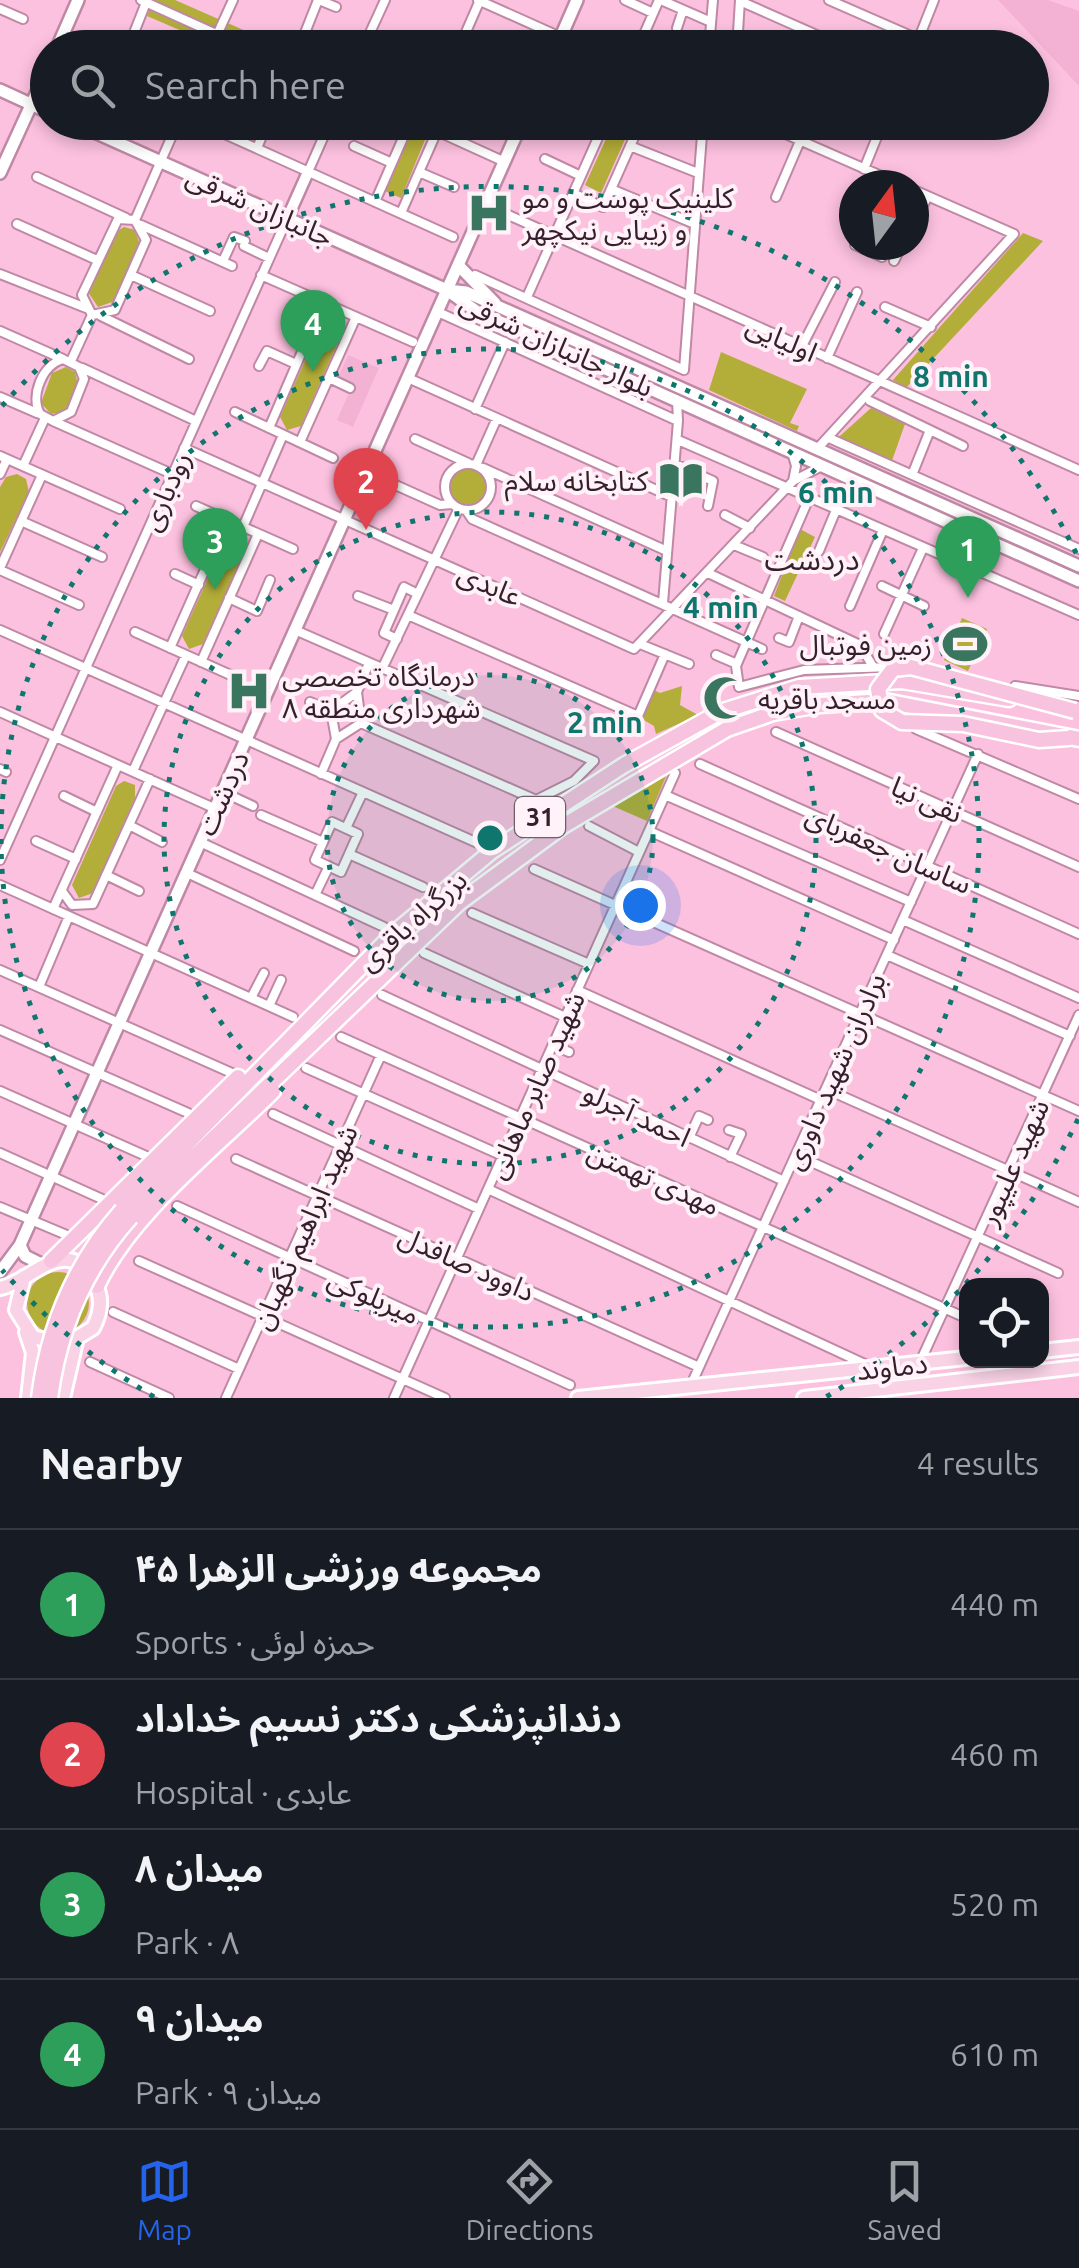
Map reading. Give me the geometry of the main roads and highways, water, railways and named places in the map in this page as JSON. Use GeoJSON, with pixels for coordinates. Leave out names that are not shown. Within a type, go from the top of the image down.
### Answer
{"type":"FeatureCollection","features":[{"type":"Feature","properties":{"kind":"highway"},"geometry":{"type":"LineString","coordinates":[[1074,739],[1039,740],[963,724],[902,722],[882,710],[878,689],[893,669],[910,668],[1078,706]]}},
{"type":"Feature","properties":{"kind":"highway","name":"بزرگراه باقری"},"geometry":{"type":"LineString","coordinates":[[40,1398],[54,1328],[86,1256],[288,1036],[395,932],[492,850],[624,766],[743,702],[799,687],[872,680],[1078,706]]}},
{"type":"Feature","properties":{"kind":"highway","name":"بزرگراه باقری"},"geometry":{"type":"LineString","coordinates":[[50,1398],[64,1332],[79,1295],[126,1214],[306,1051],[408,949],[504,867],[634,783],[748,721],[820,704],[885,701],[1074,739]]}},
{"type":"Feature","properties":{"kind":"highway"},"geometry":{"type":"LineString","coordinates":[[46,1262],[255,1060],[288,1036]]}},
{"type":"Feature","properties":{"kind":"highway"},"geometry":{"type":"LineString","coordinates":[[97,1286],[107,1264],[140,1223],[280,1083],[306,1051]]}},
{"type":"Feature","properties":{"kind":"main road"},"geometry":{"type":"LineString","coordinates":[[64,30],[78,0]]}},
{"type":"Feature","properties":{"kind":"main road"},"geometry":{"type":"LineString","coordinates":[[563,30],[577,0]]}},
{"type":"Feature","properties":{"kind":"main road"},"geometry":{"type":"LineString","coordinates":[[0,90],[30,104]]}},
{"type":"Feature","properties":{"kind":"main road"},"geometry":{"type":"LineString","coordinates":[[0,173],[30,106]]}},
{"type":"Feature","properties":{"kind":"main road","name":"جانبازان شرقی"},"geometry":{"type":"LineString","coordinates":[[112,140],[447,290]]}},
{"type":"Feature","properties":{"kind":"main road","name":"دردشت"},"geometry":{"type":"LineString","coordinates":[[0,1272],[32,1220],[514,140]]}},
{"type":"Feature","properties":{"kind":"main road"},"geometry":{"type":"LineString","coordinates":[[458,265],[498,307]]}},
{"type":"Feature","properties":{"kind":"main road","name":"بلوار جانبازان شرقی"},"geometry":{"type":"LineString","coordinates":[[447,290],[466,292],[1079,566]]}},
{"type":"Feature","properties":{"kind":"main road","name":"بلوار جانبازان شرقی"},"geometry":{"type":"LineString","coordinates":[[447,290],[476,310],[1079,581]]}},
{"type":"Feature","properties":{"kind":"main road"},"geometry":{"type":"LineString","coordinates":[[20,1245],[25,1256],[83,1268],[97,1286],[98,1318],[76,1342],[63,1398]]}},
{"type":"Feature","properties":{"kind":"main road"},"geometry":{"type":"LineString","coordinates":[[0,1288],[24,1278],[46,1262]]}},
{"type":"Feature","properties":{"kind":"main road"},"geometry":{"type":"LineString","coordinates":[[24,1278],[16,1298],[32,1353],[28,1398]]}},
{"type":"Feature","properties":{"kind":"main road"},"geometry":{"type":"LineString","coordinates":[[0,1304],[43,1343],[76,1342]]}},
{"type":"Feature","properties":{"kind":"main road"},"geometry":{"type":"LineString","coordinates":[[1049,1350],[1079,1347]]}},
{"type":"Feature","properties":{"kind":"main road","name":"دماوند"},"geometry":{"type":"LineString","coordinates":[[578,1398],[959,1359]]}},
{"type":"Feature","properties":{"kind":"main road","name":"دماوند"},"geometry":{"type":"LineString","coordinates":[[804,1398],[1079,1367]]}},
{"type":"Feature","properties":{"kind":"place","name":"کلینیک پوست و مو و زیبایی نیکچهر"},"geometry":{"type":"Point","coordinates":[489,213]}},
{"type":"Feature","properties":{"kind":"place","name":"میدان ۹"},"geometry":{"type":"Point","coordinates":[313,372]}},
{"type":"Feature","properties":{"kind":"place","name":"کتابخانه سلام"},"geometry":{"type":"Point","coordinates":[681,480]}},
{"type":"Feature","properties":{"kind":"place","name":"دندانپزشکی دکتر نسیم خداداد"},"geometry":{"type":"Point","coordinates":[366,530]}},
{"type":"Feature","properties":{"kind":"place","name":"میدان ۸"},"geometry":{"type":"Point","coordinates":[215,590]}},
{"type":"Feature","properties":{"kind":"place","name":"مجموعه ورزشی الزهرا ۴۵"},"geometry":{"type":"Point","coordinates":[968,598]}},
{"type":"Feature","properties":{"kind":"place","name":"زمین فوتبال"},"geometry":{"type":"Point","coordinates":[965,644]}},
{"type":"Feature","properties":{"kind":"place","name":"درمانگاه تخصصی شهرداری منطقه ۸"},"geometry":{"type":"Point","coordinates":[249,691]}},
{"type":"Feature","properties":{"kind":"place","name":"مسجد باقریه"},"geometry":{"type":"Point","coordinates":[725,698]}},
{"type":"Feature","properties":{"kind":"district","name":"دردشت"},"geometry":{"type":"Point","coordinates":[812,559]}}]}
